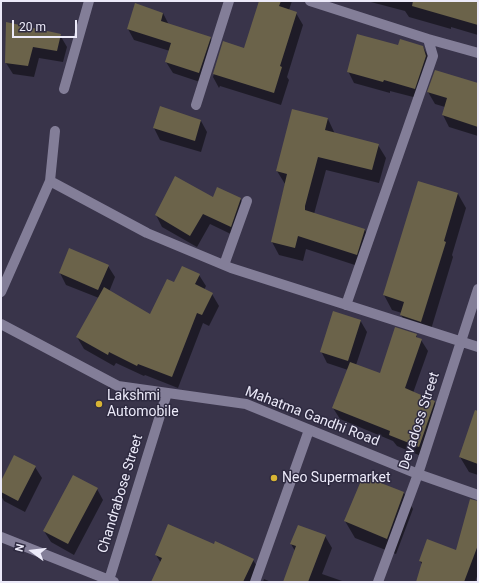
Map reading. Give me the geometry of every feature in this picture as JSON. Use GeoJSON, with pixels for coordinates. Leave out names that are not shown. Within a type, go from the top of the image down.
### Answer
{"type":"FeatureCollection","features":[{"type":"Feature","properties":{"kind":"street"},"geometry":{"type":"LineString","coordinates":[[64,90],[89,1]]}},
{"type":"Feature","properties":{"kind":"street"},"geometry":{"type":"LineString","coordinates":[[196,105],[229,1]]}},
{"type":"Feature","properties":{"kind":"street"},"geometry":{"type":"LineString","coordinates":[[310,1],[428,39],[478,53]]}},
{"type":"Feature","properties":{"kind":"street"},"geometry":{"type":"LineString","coordinates":[[346,305],[433,56],[428,39]]}},
{"type":"Feature","properties":{"kind":"street"},"geometry":{"type":"LineString","coordinates":[[1,292],[50,180],[55,131]]}},
{"type":"Feature","properties":{"kind":"street"},"geometry":{"type":"LineString","coordinates":[[50,180],[147,232],[224,265],[478,347]]}},
{"type":"Feature","properties":{"kind":"street"},"geometry":{"type":"LineString","coordinates":[[224,265],[246,201]]}},
{"type":"Feature","properties":{"kind":"street","name":"Devadoss Street"},"geometry":{"type":"LineString","coordinates":[[378,582],[418,474],[478,289]]}},
{"type":"Feature","properties":{"kind":"street","name":"Mahatma Gandhi Road"},"geometry":{"type":"LineString","coordinates":[[1,324],[118,386],[246,404],[418,474],[478,495]]}},
{"type":"Feature","properties":{"kind":"street","name":"Chandrabose Street"},"geometry":{"type":"LineString","coordinates":[[111,581],[167,393]]}},
{"type":"Feature","properties":{"kind":"street"},"geometry":{"type":"LineString","coordinates":[[255,582],[309,430]]}},
{"type":"Feature","properties":{"kind":"street"},"geometry":{"type":"LineString","coordinates":[[1,537],[111,581]]}},
{"type":"Feature","properties":{"kind":"building"},"geometry":{"type":"Polygon","coordinates":[[[259,1],[281,1],[279,6],[297,12],[280,66],[282,67],[274,93],[213,74],[212,77],[223,41],[244,48],[259,1]]]}},
{"type":"Feature","properties":{"kind":"building"},"geometry":{"type":"Polygon","coordinates":[[[413,1],[478,1],[478,25],[412,6],[413,1]]]}},
{"type":"Feature","properties":{"kind":"building"},"geometry":{"type":"Polygon","coordinates":[[[135,3],[163,13],[161,21],[211,37],[199,73],[165,62],[171,43],[127,29],[135,3]]]}},
{"type":"Feature","properties":{"kind":"building"},"geometry":{"type":"Polygon","coordinates":[[[6,22],[61,34],[57,51],[33,47],[28,66],[5,63],[6,22]]]}},
{"type":"Feature","properties":{"kind":"building"},"geometry":{"type":"Polygon","coordinates":[[[357,34],[398,45],[400,39],[423,46],[426,56],[415,89],[384,80],[383,82],[347,72],[357,34]]]}},
{"type":"Feature","properties":{"kind":"building"},"geometry":{"type":"Polygon","coordinates":[[[435,70],[478,83],[478,127],[442,115],[447,98],[427,92],[435,70]]]}},
{"type":"Feature","properties":{"kind":"building"},"geometry":{"type":"Polygon","coordinates":[[[160,106],[201,120],[195,141],[153,128],[160,106]]]}},
{"type":"Feature","properties":{"kind":"building"},"geometry":{"type":"Polygon","coordinates":[[[292,109],[328,118],[325,130],[379,144],[372,170],[318,157],[305,206],[305,210],[365,229],[357,255],[298,236],[295,248],[271,242],[287,174],[276,171],[292,109]]]}},
{"type":"Feature","properties":{"kind":"building"},"geometry":{"type":"Polygon","coordinates":[[[175,176],[213,197],[217,187],[241,198],[231,227],[203,214],[190,236],[155,215],[175,176]]]}},
{"type":"Feature","properties":{"kind":"building"},"geometry":{"type":"Polygon","coordinates":[[[418,181],[458,193],[444,241],[446,242],[421,322],[400,315],[404,302],[383,295],[418,181]]]}},
{"type":"Feature","properties":{"kind":"building"},"geometry":{"type":"Polygon","coordinates":[[[69,248],[109,265],[98,290],[59,273],[69,248]]]}},
{"type":"Feature","properties":{"kind":"building"},"geometry":{"type":"Polygon","coordinates":[[[182,266],[200,274],[195,284],[213,293],[202,315],[197,313],[172,377],[138,364],[137,366],[109,352],[108,355],[76,337],[104,287],[150,314],[167,279],[174,282],[182,266]]]}},
{"type":"Feature","properties":{"kind":"building"},"geometry":{"type":"Polygon","coordinates":[[[333,311],[361,320],[348,361],[320,352],[333,311]]]}},
{"type":"Feature","properties":{"kind":"building"},"geometry":{"type":"Polygon","coordinates":[[[395,327],[417,334],[416,337],[422,339],[405,388],[435,401],[419,447],[389,435],[390,431],[332,408],[350,362],[380,373],[395,327]]]}},
{"type":"Feature","properties":{"kind":"building"},"geometry":{"type":"Polygon","coordinates":[[[475,410],[478,411],[478,464],[459,457],[475,410]]]}},
{"type":"Feature","properties":{"kind":"building"},"geometry":{"type":"Polygon","coordinates":[[[14,455],[36,466],[18,501],[1,492],[1,481],[14,455]]]}},
{"type":"Feature","properties":{"kind":"building"},"geometry":{"type":"Polygon","coordinates":[[[73,475],[98,488],[68,544],[43,531],[73,475]]]}},
{"type":"Feature","properties":{"kind":"building"},"geometry":{"type":"Polygon","coordinates":[[[363,476],[404,492],[387,539],[344,521],[363,476]]]}},
{"type":"Feature","properties":{"kind":"building"},"geometry":{"type":"Polygon","coordinates":[[[470,499],[478,501],[478,545],[464,582],[416,582],[422,562],[419,561],[427,539],[456,550],[470,499]]]}},
{"type":"Feature","properties":{"kind":"building"},"geometry":{"type":"Polygon","coordinates":[[[168,524],[214,544],[215,541],[254,559],[243,582],[151,582],[162,558],[155,555],[168,524]]]}},
{"type":"Feature","properties":{"kind":"building"},"geometry":{"type":"Polygon","coordinates":[[[298,525],[326,535],[308,582],[283,582],[296,546],[290,544],[298,525]]]}},
{"type":"Feature","properties":{"kind":"place","name":"Lakshmi Automobile"},"geometry":{"type":"Point","coordinates":[99,404]}},
{"type":"Feature","properties":{"kind":"place","name":"Neo Supermarket"},"geometry":{"type":"Point","coordinates":[274,478]}}]}
